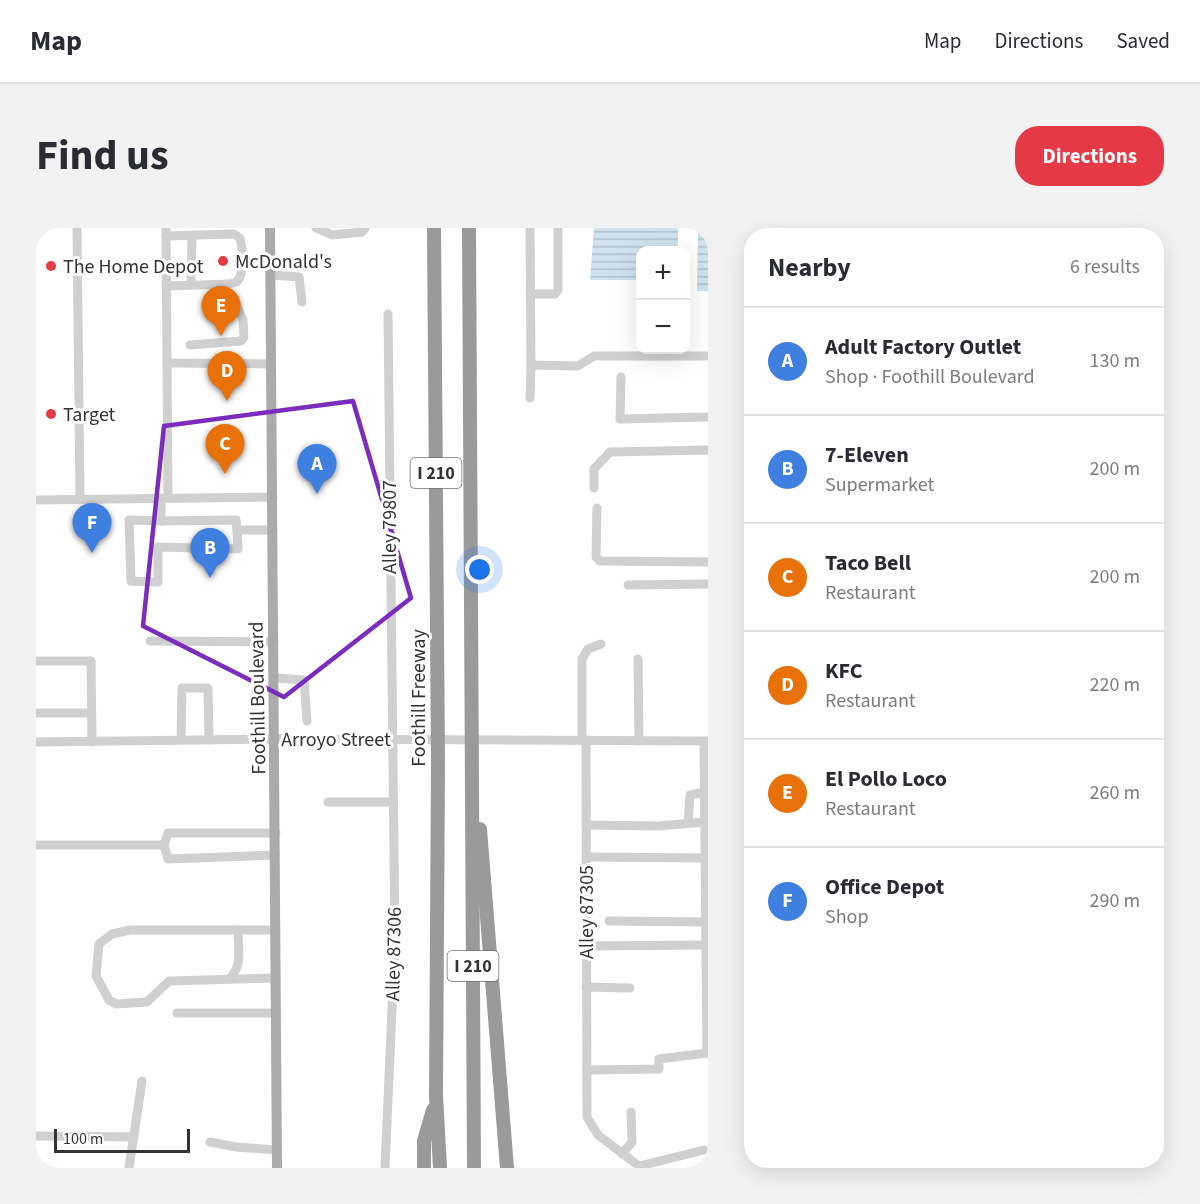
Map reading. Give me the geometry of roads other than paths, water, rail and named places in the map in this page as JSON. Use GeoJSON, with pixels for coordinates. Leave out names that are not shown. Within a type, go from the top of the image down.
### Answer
{"type":"FeatureCollection","features":[{"type":"Feature","properties":{"kind":"highway","name":"Foothill Freeway"},"geometry":{"type":"LineString","coordinates":[[434,228],[438,765],[436,1096],[440,1168]]}},
{"type":"Feature","properties":{"kind":"highway","name":"I 210"},"geometry":{"type":"LineString","coordinates":[[469,228],[474,1168]]}},
{"type":"Feature","properties":{"kind":"highway"},"geometry":{"type":"LineString","coordinates":[[473,764],[486,874],[507,1168]]}},
{"type":"Feature","properties":{"kind":"highway"},"geometry":{"type":"LineString","coordinates":[[424,1168],[424,1141],[436,1096]]}},
{"type":"Feature","properties":{"kind":"main road","name":"Foothill Boulevard"},"geometry":{"type":"LineString","coordinates":[[270,228],[277,1168]]}},
{"type":"Feature","properties":{"kind":"street"},"geometry":{"type":"LineString","coordinates":[[77,228],[81,499]]}},
{"type":"Feature","properties":{"kind":"street"},"geometry":{"type":"LineString","coordinates":[[316,228],[332,235],[362,232],[365,228]]}},
{"type":"Feature","properties":{"kind":"street"},"geometry":{"type":"LineString","coordinates":[[530,228],[530,398]]}},
{"type":"Feature","properties":{"kind":"street"},"geometry":{"type":"LineString","coordinates":[[530,294],[555,294],[558,290],[558,228]]}},
{"type":"Feature","properties":{"kind":"street"},"geometry":{"type":"LineString","coordinates":[[160,521],[165,498],[166,232],[192,236],[234,234],[240,238],[242,274],[237,282],[229,285],[166,286]]}},
{"type":"Feature","properties":{"kind":"street"},"geometry":{"type":"LineString","coordinates":[[191,285],[192,236]]}},
{"type":"Feature","properties":{"kind":"street"},"geometry":{"type":"LineString","coordinates":[[270,275],[299,277],[302,302]]}},
{"type":"Feature","properties":{"kind":"street"},"geometry":{"type":"LineString","coordinates":[[190,345],[241,341],[244,337],[243,320],[235,302]]}},
{"type":"Feature","properties":{"kind":"street","name":"Alley 79807"},"geometry":{"type":"LineString","coordinates":[[388,314],[392,739]]}},
{"type":"Feature","properties":{"kind":"street"},"geometry":{"type":"LineString","coordinates":[[531,365],[578,366],[594,356],[708,356]]}},
{"type":"Feature","properties":{"kind":"street"},"geometry":{"type":"LineString","coordinates":[[167,363],[272,364]]}},
{"type":"Feature","properties":{"kind":"street"},"geometry":{"type":"LineString","coordinates":[[621,377],[620,419],[708,417]]}},
{"type":"Feature","properties":{"kind":"street"},"geometry":{"type":"LineString","coordinates":[[594,488],[594,469],[610,452],[708,450]]}},
{"type":"Feature","properties":{"kind":"street"},"geometry":{"type":"LineString","coordinates":[[36,500],[273,497]]}},
{"type":"Feature","properties":{"kind":"street"},"geometry":{"type":"LineString","coordinates":[[597,508],[596,557],[600,561],[708,562]]}},
{"type":"Feature","properties":{"kind":"street"},"geometry":{"type":"LineString","coordinates":[[129,520],[160,521],[236,520],[238,549],[158,547],[158,582],[131,581],[129,520]]}},
{"type":"Feature","properties":{"kind":"street"},"geometry":{"type":"LineString","coordinates":[[237,530],[273,530]]}},
{"type":"Feature","properties":{"kind":"street"},"geometry":{"type":"LineString","coordinates":[[628,585],[708,584]]}},
{"type":"Feature","properties":{"kind":"street"},"geometry":{"type":"LineString","coordinates":[[150,641],[274,642]]}},
{"type":"Feature","properties":{"kind":"street","name":"Alley 87305"},"geometry":{"type":"LineString","coordinates":[[601,644],[588,649],[582,659],[586,825],[587,1117],[591,1127],[634,1167]]}},
{"type":"Feature","properties":{"kind":"street"},"geometry":{"type":"LineString","coordinates":[[638,659],[639,741]]}},
{"type":"Feature","properties":{"kind":"street"},"geometry":{"type":"LineString","coordinates":[[36,661],[90,661],[92,742]]}},
{"type":"Feature","properties":{"kind":"street"},"geometry":{"type":"LineString","coordinates":[[275,678],[304,680],[307,721]]}},
{"type":"Feature","properties":{"kind":"street"},"geometry":{"type":"LineString","coordinates":[[181,740],[182,688],[208,688],[209,740]]}},
{"type":"Feature","properties":{"kind":"street"},"geometry":{"type":"LineString","coordinates":[[36,713],[91,713]]}},
{"type":"Feature","properties":{"kind":"street","name":"Arroyo Street"},"geometry":{"type":"LineString","coordinates":[[36,742],[275,739],[706,741]]}},
{"type":"Feature","properties":{"kind":"street","name":"Alley 87306"},"geometry":{"type":"LineString","coordinates":[[385,1168],[395,941],[392,739]]}},
{"type":"Feature","properties":{"kind":"street"},"geometry":{"type":"LineString","coordinates":[[587,1070],[659,1069],[659,1059],[707,1053],[706,741]]}},
{"type":"Feature","properties":{"kind":"street"},"geometry":{"type":"LineString","coordinates":[[688,823],[690,795],[705,792]]}},
{"type":"Feature","properties":{"kind":"street"},"geometry":{"type":"LineString","coordinates":[[328,802],[392,802]]}},
{"type":"Feature","properties":{"kind":"street"},"geometry":{"type":"LineString","coordinates":[[586,825],[705,822]]}},
{"type":"Feature","properties":{"kind":"street"},"geometry":{"type":"LineString","coordinates":[[275,855],[168,859],[164,845],[168,833],[276,833]]}},
{"type":"Feature","properties":{"kind":"street"},"geometry":{"type":"LineString","coordinates":[[36,845],[164,845]]}},
{"type":"Feature","properties":{"kind":"street"},"geometry":{"type":"LineString","coordinates":[[586,857],[705,858]]}},
{"type":"Feature","properties":{"kind":"street"},"geometry":{"type":"LineString","coordinates":[[609,921],[706,922]]}},
{"type":"Feature","properties":{"kind":"street"},"geometry":{"type":"LineString","coordinates":[[276,930],[130,930],[112,934],[99,944],[96,976],[109,1000],[116,1004],[147,1002],[169,981],[276,978]]}},
{"type":"Feature","properties":{"kind":"street"},"geometry":{"type":"LineString","coordinates":[[229,979],[235,974],[238,965],[238,930]]}},
{"type":"Feature","properties":{"kind":"street"},"geometry":{"type":"LineString","coordinates":[[586,946],[706,945]]}},
{"type":"Feature","properties":{"kind":"street"},"geometry":{"type":"LineString","coordinates":[[586,987],[630,988]]}},
{"type":"Feature","properties":{"kind":"street"},"geometry":{"type":"LineString","coordinates":[[177,1013],[276,1013]]}},
{"type":"Feature","properties":{"kind":"street"},"geometry":{"type":"LineString","coordinates":[[129,1168],[142,1081]]}},
{"type":"Feature","properties":{"kind":"street"},"geometry":{"type":"LineString","coordinates":[[622,1154],[632,1142],[631,1112]]}},
{"type":"Feature","properties":{"kind":"street"},"geometry":{"type":"LineString","coordinates":[[36,1136],[134,1137]]}},
{"type":"Feature","properties":{"kind":"street"},"geometry":{"type":"LineString","coordinates":[[210,1142],[236,1147],[277,1150]]}},
{"type":"Feature","properties":{"kind":"street"},"geometry":{"type":"LineString","coordinates":[[634,1167],[704,1150]]}},
{"type":"Feature","properties":{"kind":"water"},"geometry":{"type":"Polygon","coordinates":[[[594,228],[678,228],[678,246],[636,246],[636,280],[590,280],[594,228]]]}},
{"type":"Feature","properties":{"kind":"water"},"geometry":{"type":"Polygon","coordinates":[[[698,230],[708,230],[708,291],[697,291],[698,230]]]}},
{"type":"Feature","properties":{"kind":"place","name":"McDonald's"},"geometry":{"type":"Point","coordinates":[223,261]}},
{"type":"Feature","properties":{"kind":"place","name":"The Home Depot"},"geometry":{"type":"Point","coordinates":[51,266]}},
{"type":"Feature","properties":{"kind":"place","name":"El Pollo Loco"},"geometry":{"type":"Point","coordinates":[221,336]}},
{"type":"Feature","properties":{"kind":"place","name":"KFC"},"geometry":{"type":"Point","coordinates":[227,401]}},
{"type":"Feature","properties":{"kind":"place","name":"Target"},"geometry":{"type":"Point","coordinates":[51,414]}},
{"type":"Feature","properties":{"kind":"place","name":"Taco Bell"},"geometry":{"type":"Point","coordinates":[225,474]}},
{"type":"Feature","properties":{"kind":"place","name":"Adult Factory Outlet"},"geometry":{"type":"Point","coordinates":[317,494]}},
{"type":"Feature","properties":{"kind":"place","name":"Office Depot"},"geometry":{"type":"Point","coordinates":[92,553]}},
{"type":"Feature","properties":{"kind":"place","name":"7-Eleven"},"geometry":{"type":"Point","coordinates":[210,578]}}]}
